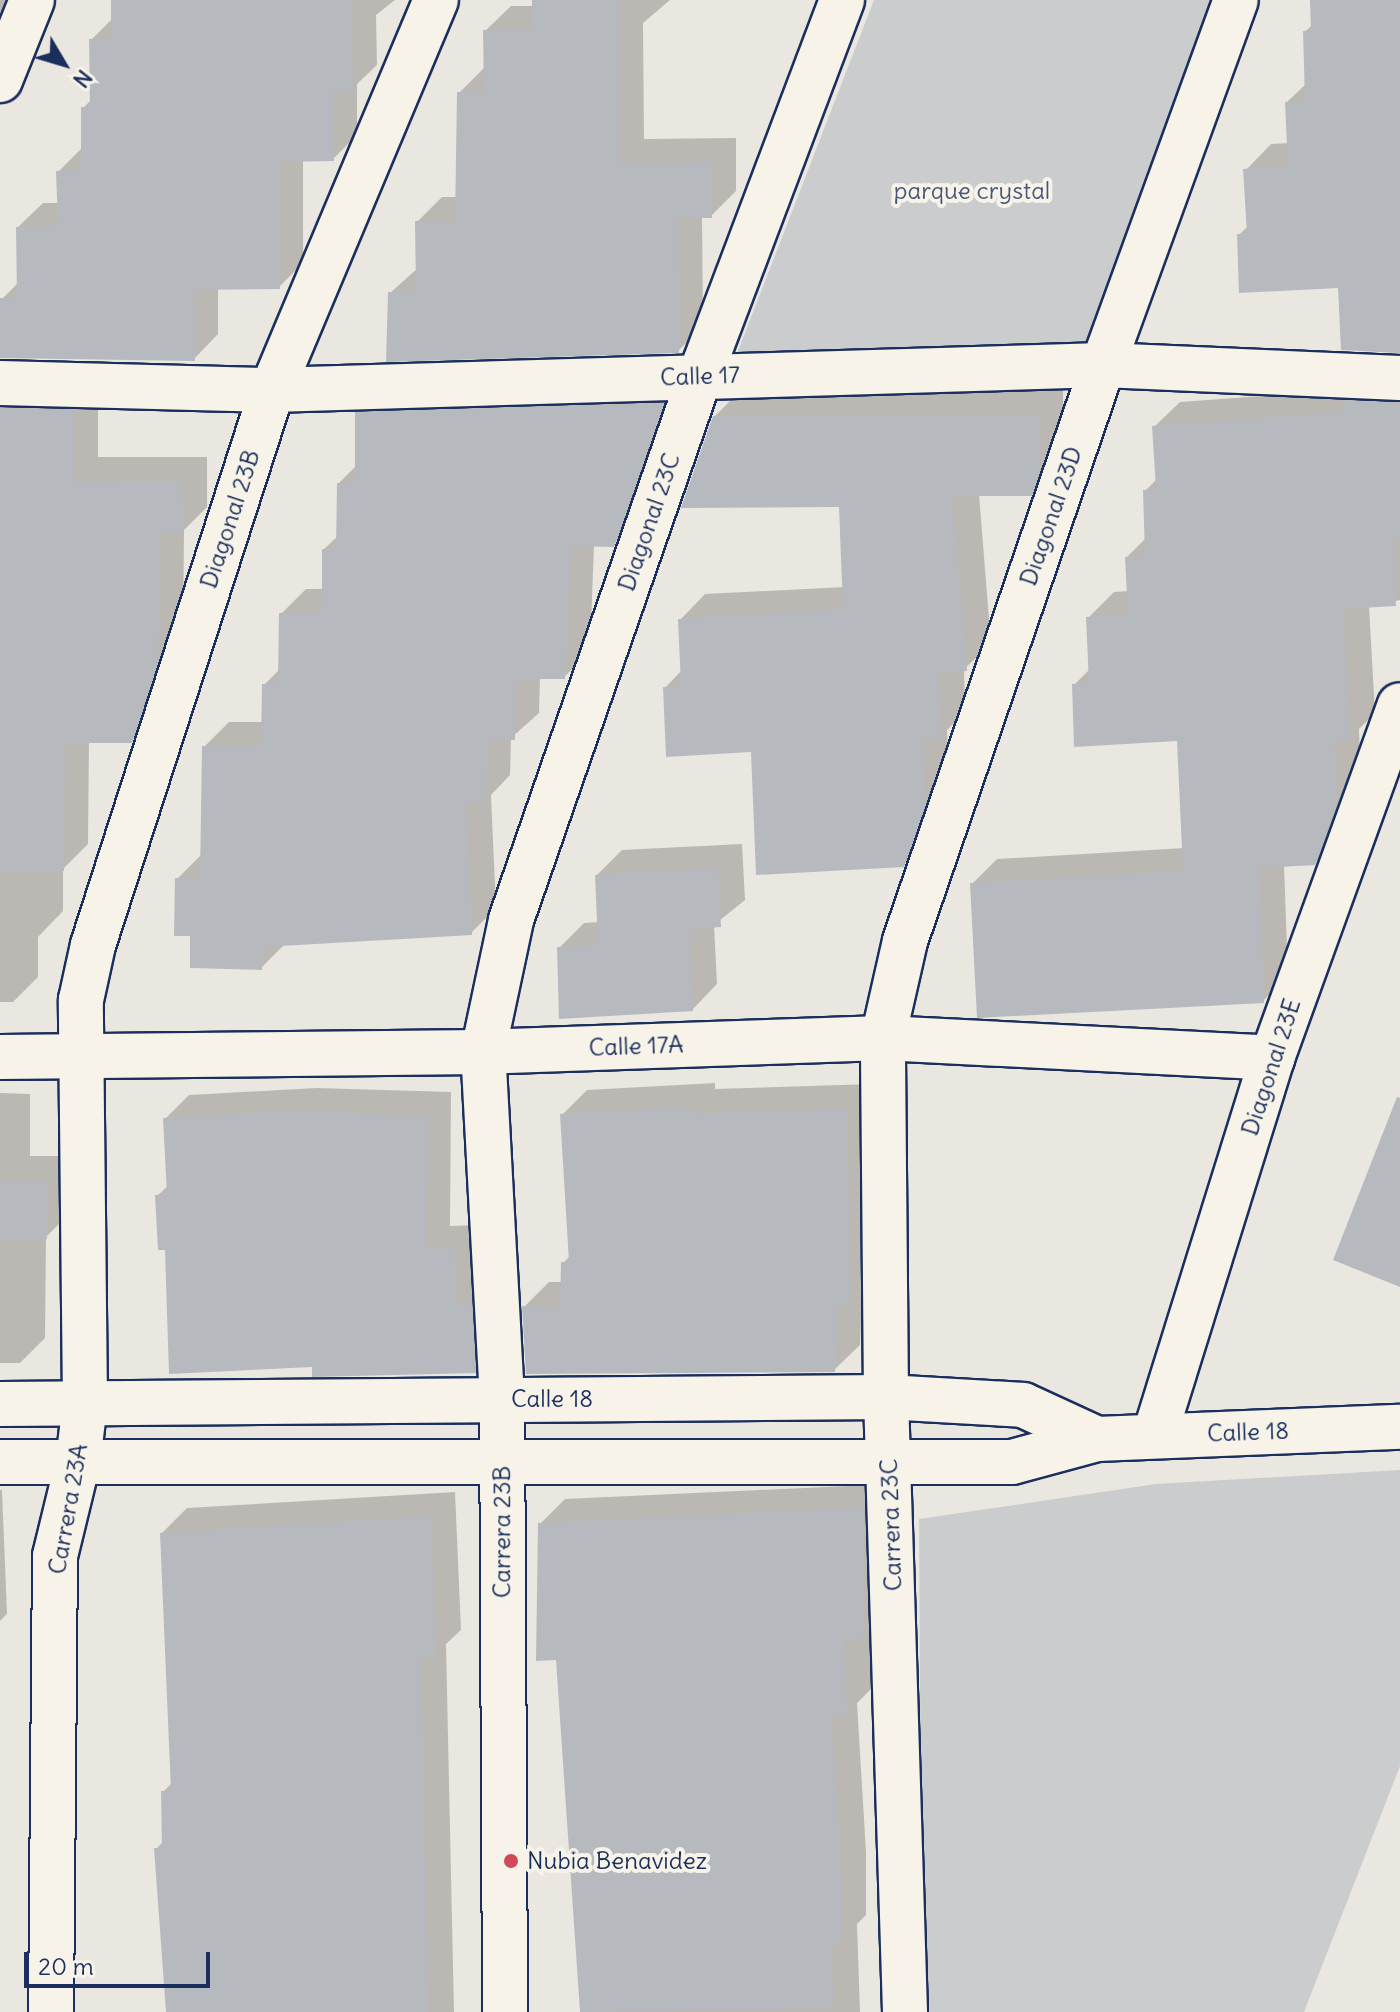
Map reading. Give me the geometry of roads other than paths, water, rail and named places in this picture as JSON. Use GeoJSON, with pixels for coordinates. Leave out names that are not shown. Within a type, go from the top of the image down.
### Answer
{"type":"FeatureCollection","features":[{"type":"Feature","properties":{"kind":"street"},"geometry":{"type":"LineString","coordinates":[[0,80],[32,0]]}},
{"type":"Feature","properties":{"kind":"street","name":"Diagonal 23B"},"geometry":{"type":"LineString","coordinates":[[82,1055],[81,1000],[93,945],[272,390],[436,0]]}},
{"type":"Feature","properties":{"kind":"street","name":"Diagonal 23C"},"geometry":{"type":"LineString","coordinates":[[483,1052],[511,920],[700,376],[842,0]]}},
{"type":"Feature","properties":{"kind":"street","name":"Diagonal 23D"},"geometry":{"type":"LineString","coordinates":[[883,1038],[905,941],[1103,365],[1236,0]]}},
{"type":"Feature","properties":{"kind":"street","name":"Calle 17"},"geometry":{"type":"LineString","coordinates":[[0,383],[272,390],[1103,365],[1400,378]]}},
{"type":"Feature","properties":{"kind":"street","name":"Diagonal 23E"},"geometry":{"type":"LineString","coordinates":[[1155,1434],[1272,1058],[1400,705]]}},
{"type":"Feature","properties":{"kind":"street","name":"Calle 17A"},"geometry":{"type":"LineString","coordinates":[[0,1057],[483,1052],[883,1038],[1272,1058]]}},
{"type":"Feature","properties":{"kind":"street","name":"Carrera 23C"},"geometry":{"type":"LineString","coordinates":[[883,1038],[886,1397],[905,2012]]}},
{"type":"Feature","properties":{"kind":"street","name":"Carrera 23B"},"geometry":{"type":"LineString","coordinates":[[483,1052],[502,1399],[505,2012]]}},
{"type":"Feature","properties":{"kind":"street","name":"Carrera 23A"},"geometry":{"type":"LineString","coordinates":[[51,2012],[55,1556],[78,1462],[85,1403],[82,1055]]}},
{"type":"Feature","properties":{"kind":"street","name":"Calle 18"},"geometry":{"type":"LineString","coordinates":[[0,1404],[886,1397],[1023,1405],[1097,1439]]}},
{"type":"Feature","properties":{"kind":"street","name":"Calle 18"},"geometry":{"type":"LineString","coordinates":[[0,1462],[1012,1462],[1097,1439],[1155,1434],[1400,1427]]}},
{"type":"Feature","properties":{"kind":"place","name":"Nubia Benavidez"},"geometry":{"type":"Point","coordinates":[511,1861]}},
{"type":"Feature","properties":{"kind":"park label","name":"parque crystal"},"geometry":{"type":"Point","coordinates":[972,191]}}]}
